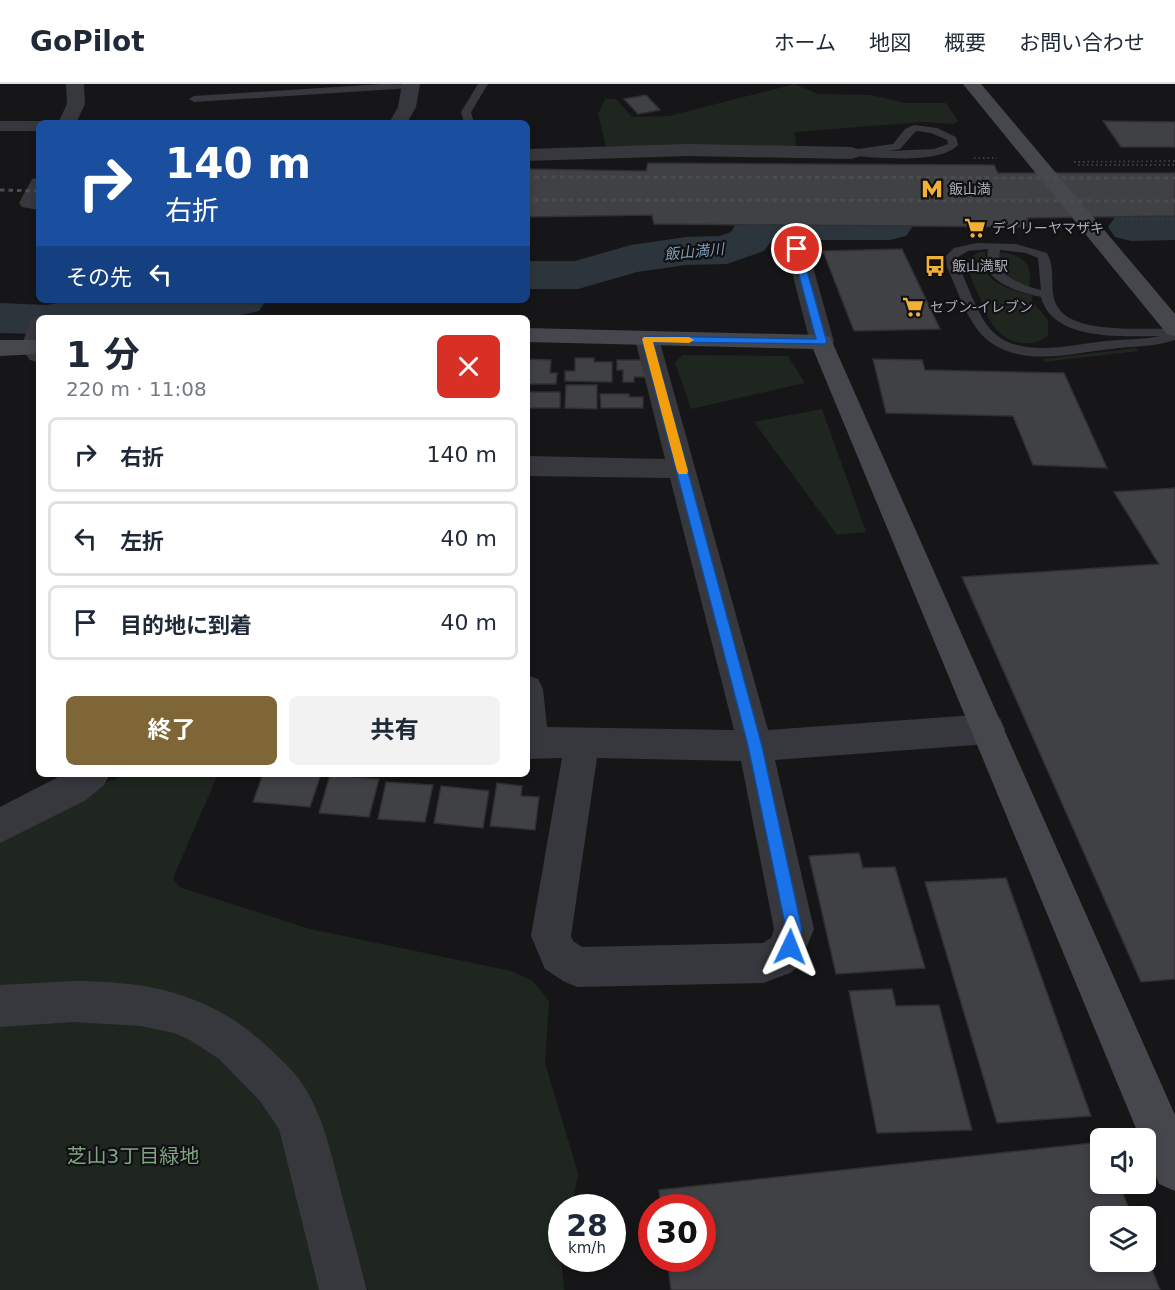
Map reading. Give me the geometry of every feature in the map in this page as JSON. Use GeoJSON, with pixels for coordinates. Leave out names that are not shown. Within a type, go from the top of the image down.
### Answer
{"type":"FeatureCollection","features":[{"type":"Feature","properties":{"kind":"street"},"geometry":{"type":"LineString","coordinates":[[69,120],[76,104],[75,84]]}},
{"type":"Feature","properties":{"kind":"street"},"geometry":{"type":"LineString","coordinates":[[400,120],[407,107],[411,84]]}},
{"type":"Feature","properties":{"kind":"street"},"geometry":{"type":"LineString","coordinates":[[972,84],[1175,332]]}},
{"type":"Feature","properties":{"kind":"street"},"geometry":{"type":"LineString","coordinates":[[0,126],[36,126]]}},
{"type":"Feature","properties":{"kind":"street"},"geometry":{"type":"LineString","coordinates":[[530,155],[688,150],[851,153]]}},
{"type":"Feature","properties":{"kind":"street"},"geometry":{"type":"LineString","coordinates":[[36,189],[29,203],[36,204]]}},
{"type":"Feature","properties":{"kind":"street"},"geometry":{"type":"LineString","coordinates":[[797,249],[822,342],[1175,1168]]}},
{"type":"Feature","properties":{"kind":"street"},"geometry":{"type":"LineString","coordinates":[[0,348],[36,333]]}},
{"type":"Feature","properties":{"kind":"street"},"geometry":{"type":"LineString","coordinates":[[530,336],[822,342]]}},
{"type":"Feature","properties":{"kind":"street"},"geometry":{"type":"LineString","coordinates":[[582,743],[551,936],[559,956],[576,968],[763,963],[777,960],[790,947],[794,929],[755,746],[647,339]]}},
{"type":"Feature","properties":{"kind":"street"},"geometry":{"type":"LineString","coordinates":[[530,466],[682,469]]}},
{"type":"Feature","properties":{"kind":"street"},"geometry":{"type":"LineString","coordinates":[[530,743],[755,746],[988,729]]}},
{"type":"Feature","properties":{"kind":"street"},"geometry":{"type":"LineString","coordinates":[[0,826],[73,788],[88,777]]}},
{"type":"Feature","properties":{"kind":"street"},"geometry":{"type":"LineString","coordinates":[[0,1006],[57,1002],[132,1003],[180,1012],[220,1033],[245,1054],[281,1092],[295,1113],[305,1139],[343,1290]]}},
{"type":"Feature","properties":{"kind":"lane"},"geometry":{"type":"LineString","coordinates":[[194,99],[411,84]]}},
{"type":"Feature","properties":{"kind":"lane"},"geometry":{"type":"LineString","coordinates":[[468,120],[466,112],[483,84]]}},
{"type":"Feature","properties":{"kind":"lane"},"geometry":{"type":"LineString","coordinates":[[914,128],[939,132],[952,139],[953,145],[941,151],[908,154],[851,153],[896,147],[902,143],[909,130],[914,128]]}},
{"type":"Feature","properties":{"kind":"lane"},"geometry":{"type":"LineString","coordinates":[[1053,351],[1060,347],[1064,337],[1063,324],[1049,303],[1046,262],[1040,253],[1030,249],[994,247],[967,248],[959,250],[952,256],[953,267],[988,336],[1018,349],[1036,352],[1053,351],[1126,343],[1161,342],[1175,332]]}},
{"type":"Feature","properties":{"kind":"lane"},"geometry":{"type":"LineString","coordinates":[[994,247],[992,269],[998,276],[1018,288],[1048,295]]}},
{"type":"Feature","properties":{"kind":"lane"},"geometry":{"type":"LineString","coordinates":[[1058,316],[1078,325],[1102,331],[1175,332]]}},
{"type":"Feature","properties":{"kind":"path"},"geometry":{"type":"LineString","coordinates":[[1037,164],[1175,163]]}},
{"type":"Feature","properties":{"kind":"path"},"geometry":{"type":"LineString","coordinates":[[1084,220],[1175,219]]}},
{"type":"Feature","properties":{"kind":"green space"},"geometry":{"type":"Polygon","coordinates":[[[795,84],[818,94],[870,95],[906,103],[946,103],[958,121],[954,124],[923,122],[795,132],[796,147],[606,146],[598,114],[605,99],[616,99],[632,117],[669,116],[795,84]]]}},
{"type":"Feature","properties":{"kind":"green space"},"geometry":{"type":"Polygon","coordinates":[[[979,252],[985,252],[985,266],[991,278],[1004,286],[1032,295],[1032,301],[1048,320],[1048,336],[1034,342],[1020,343],[1012,341],[994,327],[970,274],[969,258],[979,252]]]}},
{"type":"Feature","properties":{"kind":"green space"},"geometry":{"type":"Polygon","coordinates":[[[999,252],[1014,255],[1028,266],[1029,287],[1017,284],[997,268],[999,252]]]}},
{"type":"Feature","properties":{"kind":"green space"},"geometry":{"type":"Polygon","coordinates":[[[1136,348],[1138,351],[1044,362],[1043,359],[1136,348]]]}},
{"type":"Feature","properties":{"kind":"green space"},"geometry":{"type":"Polygon","coordinates":[[[683,355],[788,356],[805,383],[691,409],[675,362],[683,355]]]}},
{"type":"Feature","properties":{"kind":"green space"},"geometry":{"type":"Polygon","coordinates":[[[822,409],[866,532],[837,535],[754,422],[822,409]]]}},
{"type":"Feature","properties":{"kind":"green space"},"geometry":{"type":"Polygon","coordinates":[[[119,777],[217,777],[173,878],[179,887],[310,929],[511,971],[533,981],[549,1001],[545,1063],[578,1173],[574,1194],[548,1194],[548,1272],[562,1272],[564,1290],[368,1290],[321,1126],[263,1049],[0,992],[0,836],[119,777]]]}},
{"type":"Feature","properties":{"kind":"green space","name":"芝山3丁目緑地"},"geometry":{"type":"Polygon","coordinates":[[[126,1017],[215,1044],[280,1124],[330,1290],[0,1290],[0,1020],[126,1017]]]}},
{"type":"Feature","properties":{"kind":"building"},"geometry":{"type":"Polygon","coordinates":[[[646,95],[660,110],[638,114],[624,99],[646,95]]]}},
{"type":"Feature","properties":{"kind":"building"},"geometry":{"type":"Polygon","coordinates":[[[1103,121],[1175,122],[1175,147],[1121,147],[1103,121]]]}},
{"type":"Feature","properties":{"kind":"building"},"geometry":{"type":"Polygon","coordinates":[[[648,163],[994,165],[998,173],[1175,173],[1175,216],[1027,218],[1030,227],[654,224],[652,215],[530,217],[530,169],[646,171],[648,163]]]}},
{"type":"Feature","properties":{"kind":"building"},"geometry":{"type":"Polygon","coordinates":[[[902,249],[940,329],[854,331],[823,251],[902,249]]]}},
{"type":"Feature","properties":{"kind":"building"},"geometry":{"type":"Polygon","coordinates":[[[575,358],[594,358],[594,362],[612,362],[612,382],[565,381],[565,371],[575,371],[575,358]]]}},
{"type":"Feature","properties":{"kind":"building"},"geometry":{"type":"Polygon","coordinates":[[[530,359],[551,360],[550,373],[557,373],[556,384],[530,384],[530,359]]]}},
{"type":"Feature","properties":{"kind":"building"},"geometry":{"type":"Polygon","coordinates":[[[873,359],[922,360],[925,370],[1064,373],[1107,468],[1033,465],[1013,416],[886,413],[873,359]]]}},
{"type":"Feature","properties":{"kind":"building"},"geometry":{"type":"Polygon","coordinates":[[[617,360],[644,360],[645,377],[634,377],[634,382],[623,382],[623,370],[617,370],[617,360]]]}},
{"type":"Feature","properties":{"kind":"building"},"geometry":{"type":"Polygon","coordinates":[[[566,385],[597,385],[597,409],[565,408],[566,385]]]}},
{"type":"Feature","properties":{"kind":"building"},"geometry":{"type":"Polygon","coordinates":[[[530,392],[560,392],[560,408],[530,408],[530,392]]]}},
{"type":"Feature","properties":{"kind":"building"},"geometry":{"type":"Polygon","coordinates":[[[600,394],[629,394],[629,397],[643,397],[643,408],[601,408],[600,394]]]}},
{"type":"Feature","properties":{"kind":"building"},"geometry":{"type":"Polygon","coordinates":[[[1175,488],[1175,979],[1141,982],[962,577],[1159,564],[1114,492],[1175,488]]]}},
{"type":"Feature","properties":{"kind":"building"},"geometry":{"type":"Polygon","coordinates":[[[262,777],[320,777],[310,807],[253,802],[262,777]]]}},
{"type":"Feature","properties":{"kind":"building"},"geometry":{"type":"Polygon","coordinates":[[[329,777],[379,779],[369,817],[319,813],[329,777]]]}},
{"type":"Feature","properties":{"kind":"building"},"geometry":{"type":"Polygon","coordinates":[[[386,782],[433,785],[425,822],[378,819],[386,782]]]}},
{"type":"Feature","properties":{"kind":"building"},"geometry":{"type":"Polygon","coordinates":[[[497,783],[522,786],[521,796],[539,797],[535,830],[490,826],[497,783]]]}},
{"type":"Feature","properties":{"kind":"building"},"geometry":{"type":"Polygon","coordinates":[[[441,786],[489,791],[483,828],[434,823],[441,786]]]}},
{"type":"Feature","properties":{"kind":"building"},"geometry":{"type":"Polygon","coordinates":[[[859,853],[863,868],[895,867],[925,968],[836,974],[809,856],[859,853]]]}},
{"type":"Feature","properties":{"kind":"building"},"geometry":{"type":"Polygon","coordinates":[[[1006,878],[1091,1116],[997,1123],[925,882],[1006,878]]]}},
{"type":"Feature","properties":{"kind":"building"},"geometry":{"type":"Polygon","coordinates":[[[892,989],[896,1006],[939,1005],[972,1130],[877,1133],[849,991],[892,989]]]}},
{"type":"Feature","properties":{"kind":"building"},"geometry":{"type":"Polygon","coordinates":[[[1090,1143],[1090,1194],[1123,1194],[1128,1206],[1090,1206],[1090,1272],[1153,1272],[1160,1290],[671,1290],[669,1272],[716,1272],[716,1194],[659,1194],[659,1190],[1090,1143]]]}},
{"type":"Feature","properties":{"kind":"waterway","name":"飯山満川"},"geometry":{"type":"LineString","coordinates":[[530,275],[578,275],[631,259],[686,251],[727,250],[748,241],[757,226],[890,226]]}},
{"type":"Feature","properties":{"kind":"waterway","name":"飯山満川"},"geometry":{"type":"LineString","coordinates":[[1131,227],[1175,226]]}},
{"type":"Feature","properties":{"kind":"waterway","name":"飯山満川"},"geometry":{"type":"LineString","coordinates":[[78,315],[176,303]]}},
{"type":"Feature","properties":{"kind":"waterway","name":"飯山満川"},"geometry":{"type":"LineString","coordinates":[[0,318],[36,319]]}},
{"type":"Feature","properties":{"kind":"railway"},"geometry":{"type":"LineString","coordinates":[[530,177],[1175,178]]}},
{"type":"Feature","properties":{"kind":"railway"},"geometry":{"type":"LineString","coordinates":[[0,190],[36,191]]}},
{"type":"Feature","properties":{"kind":"railway"},"geometry":{"type":"LineString","coordinates":[[530,200],[1175,201]]}},
{"type":"Feature","properties":{"kind":"slow traffic"},"geometry":{"type":"LineString","coordinates":[[683,471],[647,339],[689,340]]}},
{"type":"Feature","properties":{"kind":"place","name":"飯山満"},"geometry":{"type":"Point","coordinates":[932,189]}},
{"type":"Feature","properties":{"kind":"place","name":"デイリーヤマザキ"},"geometry":{"type":"Point","coordinates":[975,228]}},
{"type":"Feature","properties":{"kind":"place","name":"飯山満駅"},"geometry":{"type":"Point","coordinates":[935,266]}},
{"type":"Feature","properties":{"kind":"place","name":"セブン-イレブン"},"geometry":{"type":"Point","coordinates":[913,307]}},
{"type":"Feature","properties":{"kind":"route"},"geometry":{"type":"LineString","coordinates":[[790,947],[794,929],[755,746],[647,339],[822,342],[797,249]]}}]}
